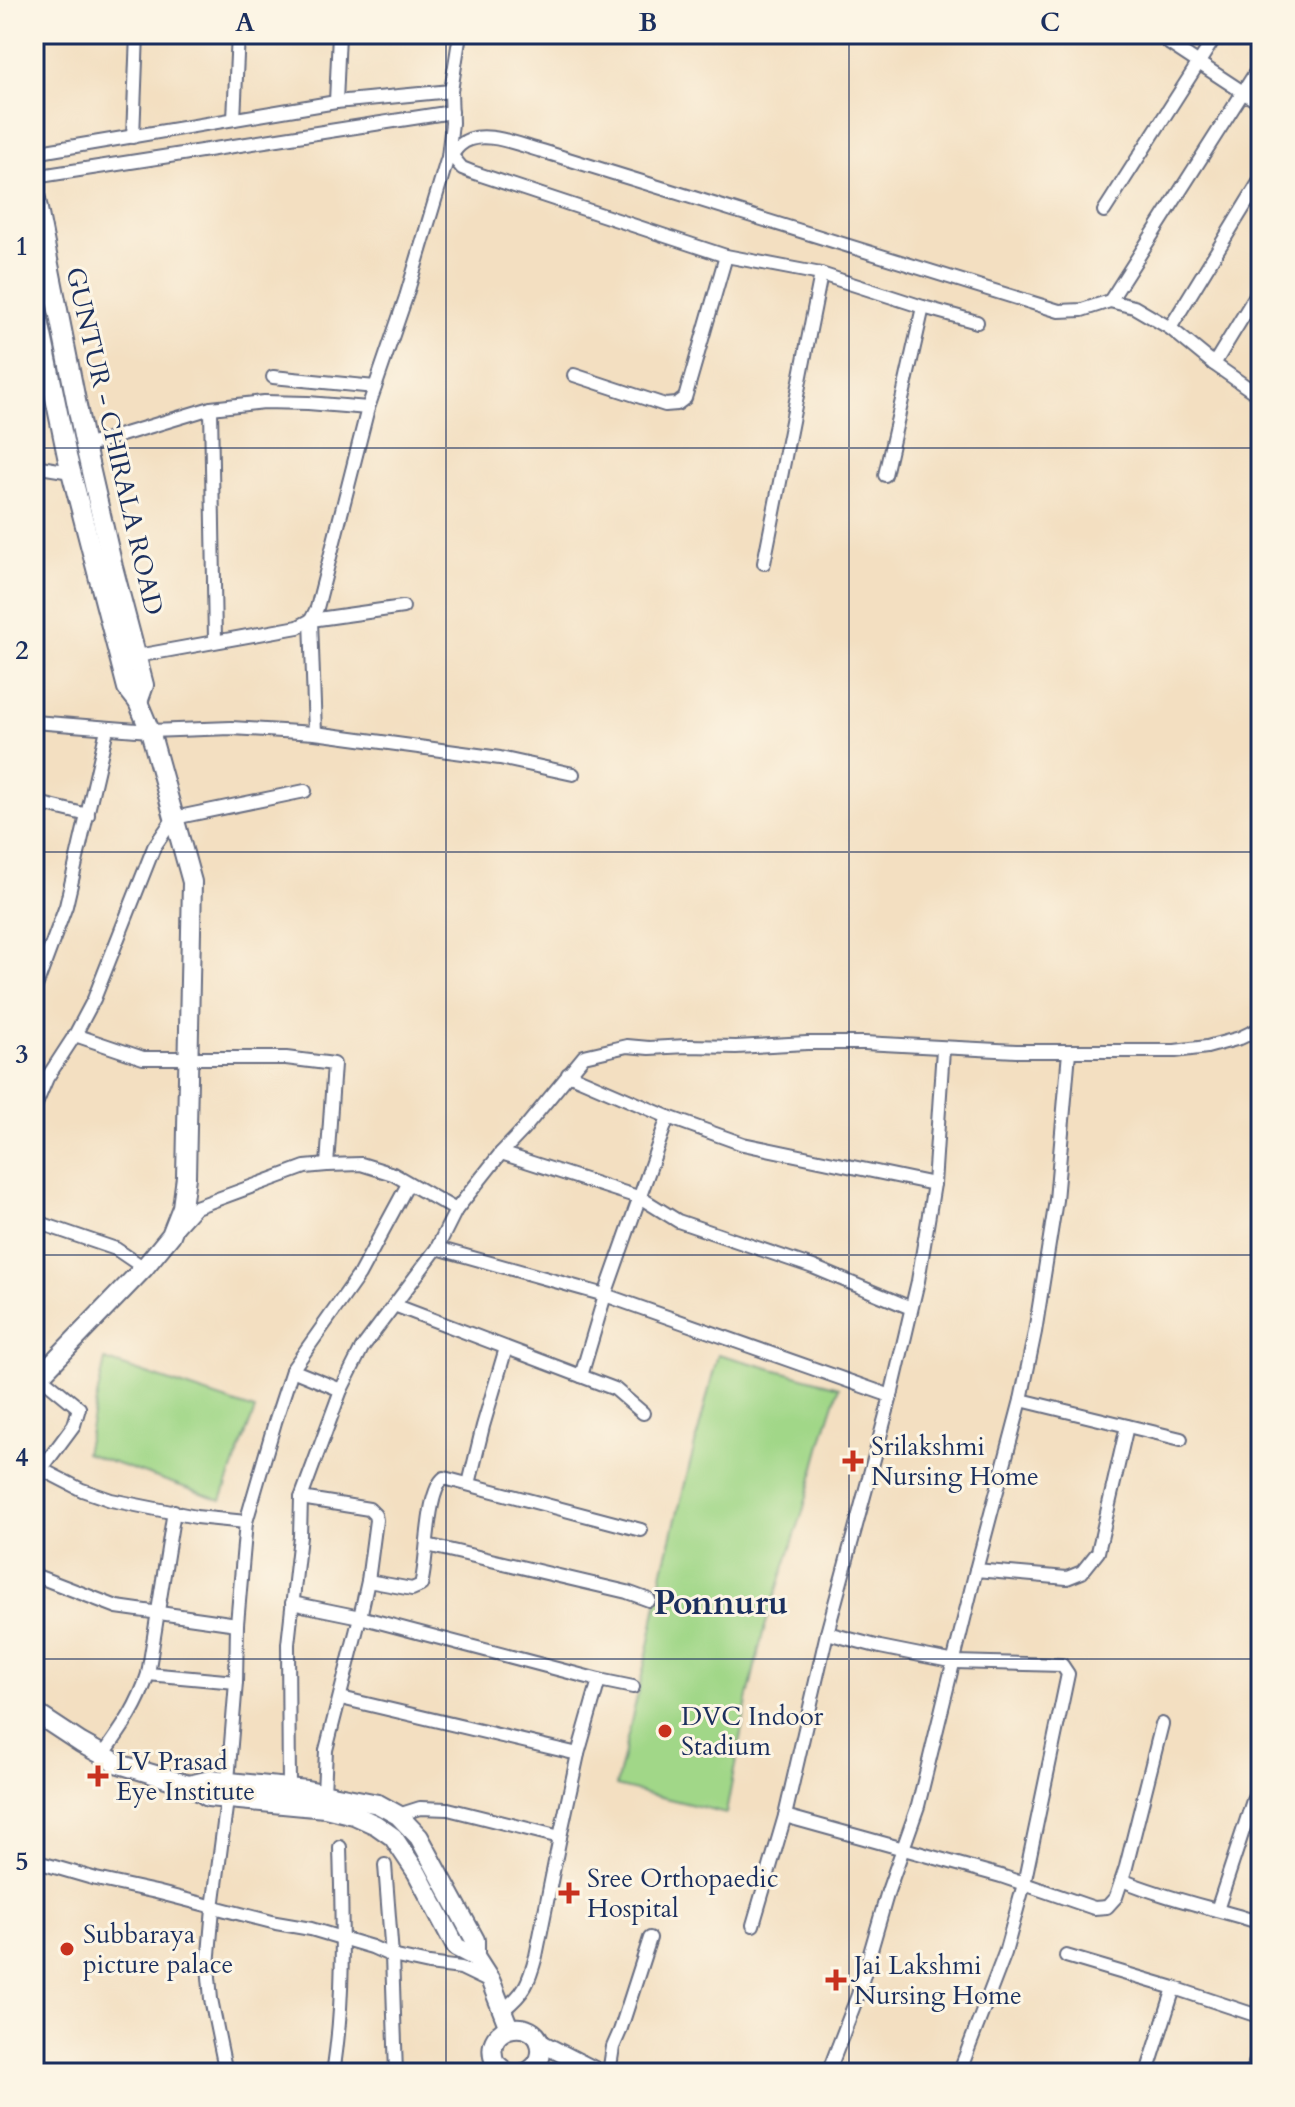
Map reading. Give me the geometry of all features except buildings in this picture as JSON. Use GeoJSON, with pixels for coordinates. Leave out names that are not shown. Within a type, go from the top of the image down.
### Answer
{"type":"FeatureCollection","features":[{"type":"Feature","properties":{"kind":"main road","name":"GUNTUR - CHIRALA ROAD"},"geometry":{"type":"LineString","coordinates":[[34,189],[85,446],[144,685],[138,702]]}},
{"type":"Feature","properties":{"kind":"main road","name":"GUNTUR - CHIRALA ROAD"},"geometry":{"type":"LineString","coordinates":[[34,296],[39,343],[127,688],[138,702],[150,731],[192,882],[186,1177],[182,1207],[171,1235],[144,1268],[37,1379]]}},
{"type":"Feature","properties":{"kind":"main road"},"geometry":{"type":"LineString","coordinates":[[34,1712],[119,1764],[189,1785],[210,1780],[228,1790],[354,1815],[393,1837],[417,1873],[456,1947],[475,1957],[491,1982],[506,2019],[536,2036],[541,2048],[533,2072]]}},
{"type":"Feature","properties":{"kind":"main road"},"geometry":{"type":"LineString","coordinates":[[228,1790],[289,1789],[324,1793],[378,1804],[398,1815],[419,1837],[475,1940],[475,1957]]}},
{"type":"Feature","properties":{"kind":"main road"},"geometry":{"type":"LineString","coordinates":[[502,2071],[493,2057],[493,2045],[506,2019]]}},
{"type":"Feature","properties":{"kind":"main road"},"geometry":{"type":"LineString","coordinates":[[539,2042],[600,2073]]}},
{"type":"Feature","properties":{"kind":"street"},"geometry":{"type":"LineString","coordinates":[[133,137],[137,34]]}},
{"type":"Feature","properties":{"kind":"street"},"geometry":{"type":"LineString","coordinates":[[230,146],[238,34]]}},
{"type":"Feature","properties":{"kind":"street"},"geometry":{"type":"LineString","coordinates":[[336,102],[339,34]]}},
{"type":"Feature","properties":{"kind":"street"},"geometry":{"type":"LineString","coordinates":[[315,733],[311,620],[317,608],[368,408],[452,154],[451,91],[460,34]]}},
{"type":"Feature","properties":{"kind":"street"},"geometry":{"type":"LineString","coordinates":[[1159,34],[1261,104]]}},
{"type":"Feature","properties":{"kind":"street"},"geometry":{"type":"LineString","coordinates":[[1104,211],[1217,34]]}},
{"type":"Feature","properties":{"kind":"street"},"geometry":{"type":"LineString","coordinates":[[1110,301],[1261,64]]}},
{"type":"Feature","properties":{"kind":"street"},"geometry":{"type":"LineString","coordinates":[[34,153],[336,102],[451,91]]}},
{"type":"Feature","properties":{"kind":"street"},"geometry":{"type":"LineString","coordinates":[[34,177],[452,112]]}},
{"type":"Feature","properties":{"kind":"street"},"geometry":{"type":"LineString","coordinates":[[452,154],[470,139],[482,135],[1059,311],[1082,310],[1110,301],[1134,307],[1170,328],[1257,394],[1261,379]]}},
{"type":"Feature","properties":{"kind":"street"},"geometry":{"type":"LineString","coordinates":[[452,154],[462,168],[472,172],[726,256],[821,274],[977,322]]}},
{"type":"Feature","properties":{"kind":"street"},"geometry":{"type":"LineString","coordinates":[[1170,328],[1261,179]]}},
{"type":"Feature","properties":{"kind":"street"},"geometry":{"type":"LineString","coordinates":[[574,375],[649,402],[677,404],[685,398],[726,256]]}},
{"type":"Feature","properties":{"kind":"street"},"geometry":{"type":"LineString","coordinates":[[764,563],[821,274]]}},
{"type":"Feature","properties":{"kind":"street"},"geometry":{"type":"LineString","coordinates":[[1214,364],[1261,287]]}},
{"type":"Feature","properties":{"kind":"street"},"geometry":{"type":"LineString","coordinates":[[885,475],[923,307]]}},
{"type":"Feature","properties":{"kind":"street"},"geometry":{"type":"LineString","coordinates":[[273,377],[375,387]]}},
{"type":"Feature","properties":{"kind":"street"},"geometry":{"type":"LineString","coordinates":[[85,446],[211,408],[264,402],[368,408]]}},
{"type":"Feature","properties":{"kind":"street"},"geometry":{"type":"LineString","coordinates":[[211,408],[215,640]]}},
{"type":"Feature","properties":{"kind":"street"},"geometry":{"type":"LineString","coordinates":[[34,466],[71,472]]}},
{"type":"Feature","properties":{"kind":"street"},"geometry":{"type":"LineString","coordinates":[[137,656],[298,627],[311,620],[403,607]]}},
{"type":"Feature","properties":{"kind":"street"},"geometry":{"type":"LineString","coordinates":[[34,722],[150,731],[231,728],[315,733],[500,758],[573,774]]}},
{"type":"Feature","properties":{"kind":"street"},"geometry":{"type":"LineString","coordinates":[[34,992],[40,963],[66,906],[107,729]]}},
{"type":"Feature","properties":{"kind":"street"},"geometry":{"type":"LineString","coordinates":[[34,1109],[47,1078],[94,999],[154,847],[174,818],[305,791]]}},
{"type":"Feature","properties":{"kind":"street"},"geometry":{"type":"LineString","coordinates":[[34,802],[88,815]]}},
{"type":"Feature","properties":{"kind":"street"},"geometry":{"type":"LineString","coordinates":[[289,1789],[288,1644],[301,1498],[341,1390],[362,1348],[437,1248],[456,1210],[584,1056],[627,1046],[849,1043],[943,1049],[1175,1051],[1240,1038],[1261,1028]]}},
{"type":"Feature","properties":{"kind":"street"},"geometry":{"type":"LineString","coordinates":[[75,1035],[143,1058],[286,1058],[334,1064],[327,1165]]}},
{"type":"Feature","properties":{"kind":"street"},"geometry":{"type":"LineString","coordinates":[[753,1925],[785,1816],[827,1633],[891,1396],[918,1281],[934,1184],[943,1049]]}},
{"type":"Feature","properties":{"kind":"street"},"geometry":{"type":"LineString","coordinates":[[828,2073],[858,1995],[888,1891],[918,1806],[1021,1400],[1056,1200],[1069,1052]]}},
{"type":"Feature","properties":{"kind":"street"},"geometry":{"type":"LineString","coordinates":[[568,1074],[668,1117],[743,1144],[934,1184]]}},
{"type":"Feature","properties":{"kind":"street"},"geometry":{"type":"LineString","coordinates":[[581,1376],[605,1295],[668,1117]]}},
{"type":"Feature","properties":{"kind":"street"},"geometry":{"type":"LineString","coordinates":[[501,1153],[641,1198],[678,1221],[813,1267],[911,1308]]}},
{"type":"Feature","properties":{"kind":"street"},"geometry":{"type":"LineString","coordinates":[[171,1235],[196,1207],[305,1167],[327,1165],[361,1164],[393,1174],[456,1210]]}},
{"type":"Feature","properties":{"kind":"street"},"geometry":{"type":"LineString","coordinates":[[226,2073],[211,1999],[208,1966],[228,1790],[246,1522],[292,1370],[359,1275],[408,1184]]}},
{"type":"Feature","properties":{"kind":"street"},"geometry":{"type":"LineString","coordinates":[[34,1221],[116,1249],[144,1268]]}},
{"type":"Feature","properties":{"kind":"street"},"geometry":{"type":"LineString","coordinates":[[437,1248],[605,1295],[891,1396]]}},
{"type":"Feature","properties":{"kind":"street"},"geometry":{"type":"LineString","coordinates":[[394,1305],[615,1389],[643,1413]]}},
{"type":"Feature","properties":{"kind":"street"},"geometry":{"type":"LineString","coordinates":[[469,1484],[506,1348]]}},
{"type":"Feature","properties":{"kind":"street"},"geometry":{"type":"LineString","coordinates":[[292,1370],[341,1390]]}},
{"type":"Feature","properties":{"kind":"street"},"geometry":{"type":"LineString","coordinates":[[37,1379],[79,1408],[74,1425],[38,1474],[111,1500],[196,1517],[246,1522]]}},
{"type":"Feature","properties":{"kind":"street"},"geometry":{"type":"LineString","coordinates":[[1021,1400],[1181,1439]]}},
{"type":"Feature","properties":{"kind":"street"},"geometry":{"type":"LineString","coordinates":[[976,1570],[1067,1578],[1082,1572],[1098,1552],[1127,1426]]}},
{"type":"Feature","properties":{"kind":"street"},"geometry":{"type":"LineString","coordinates":[[368,1581],[412,1589],[421,1585],[432,1501],[438,1483],[444,1478],[641,1530]]}},
{"type":"Feature","properties":{"kind":"street"},"geometry":{"type":"LineString","coordinates":[[301,1498],[372,1511],[376,1520],[368,1581],[326,1750],[324,1793]]}},
{"type":"Feature","properties":{"kind":"street"},"geometry":{"type":"LineString","coordinates":[[103,1755],[130,1718],[148,1674],[174,1511]]}},
{"type":"Feature","properties":{"kind":"street"},"geometry":{"type":"LineString","coordinates":[[427,1545],[627,1592],[649,1600]]}},
{"type":"Feature","properties":{"kind":"street"},"geometry":{"type":"LineString","coordinates":[[34,1575],[117,1607],[237,1624]]}},
{"type":"Feature","properties":{"kind":"street"},"geometry":{"type":"LineString","coordinates":[[292,1603],[360,1617],[633,1687]]}},
{"type":"Feature","properties":{"kind":"street"},"geometry":{"type":"LineString","coordinates":[[827,1633],[955,1662],[1062,1665],[1068,1674],[1024,1884],[1005,1953],[959,2073]]}},
{"type":"Feature","properties":{"kind":"street"},"geometry":{"type":"LineString","coordinates":[[148,1674],[236,1682]]}},
{"type":"Feature","properties":{"kind":"street"},"geometry":{"type":"LineString","coordinates":[[506,2019],[528,1984],[536,1956],[578,1754],[599,1680]]}},
{"type":"Feature","properties":{"kind":"street"},"geometry":{"type":"LineString","coordinates":[[341,1698],[578,1754]]}},
{"type":"Feature","properties":{"kind":"street"},"geometry":{"type":"LineString","coordinates":[[785,1816],[903,1848],[1100,1909],[1112,1903],[1122,1880],[1162,1724]]}},
{"type":"Feature","properties":{"kind":"street"},"geometry":{"type":"LineString","coordinates":[[1217,1910],[1257,1806],[1261,1776]]}},
{"type":"Feature","properties":{"kind":"street"},"geometry":{"type":"LineString","coordinates":[[398,1815],[420,1808],[448,1809],[560,1837]]}},
{"type":"Feature","properties":{"kind":"street"},"geometry":{"type":"LineString","coordinates":[[333,2073],[342,1938],[340,1847]]}},
{"type":"Feature","properties":{"kind":"street"},"geometry":{"type":"LineString","coordinates":[[34,1861],[213,1908],[311,1929],[392,1956],[461,1968],[491,1982]]}},
{"type":"Feature","properties":{"kind":"street"},"geometry":{"type":"LineString","coordinates":[[385,1865],[396,2073]]}},
{"type":"Feature","properties":{"kind":"street"},"geometry":{"type":"LineString","coordinates":[[1122,1880],[1198,1907],[1261,1923]]}},
{"type":"Feature","properties":{"kind":"street"},"geometry":{"type":"LineString","coordinates":[[609,2073],[613,2047],[650,1938]]}},
{"type":"Feature","properties":{"kind":"street"},"geometry":{"type":"LineString","coordinates":[[1066,1956],[1261,2017]]}},
{"type":"Feature","properties":{"kind":"street"},"geometry":{"type":"LineString","coordinates":[[1147,2073],[1174,1988]]}},
{"type":"Feature","properties":{"kind":"street"},"geometry":{"type":"LineString","coordinates":[[1252,2073],[1261,2044]]}},
{"type":"Feature","properties":{"kind":"green space"},"geometry":{"type":"Polygon","coordinates":[[[718,1354],[839,1387],[763,1633],[726,1813],[616,1786],[663,1570],[718,1354]]]}},
{"type":"Feature","properties":{"kind":"green space"},"geometry":{"type":"Polygon","coordinates":[[[105,1360],[255,1410],[221,1500],[85,1453],[105,1360]]]}},
{"type":"Feature","properties":{"kind":"place","name":"Srilakshmi Nursing Home"},"geometry":{"type":"Point","coordinates":[853,1461]}},
{"type":"Feature","properties":{"kind":"place","name":"DVC Indoor Stadium"},"geometry":{"type":"Point","coordinates":[665,1731]}},
{"type":"Feature","properties":{"kind":"place","name":"LV Prasad Eye Institute"},"geometry":{"type":"Point","coordinates":[98,1776]}},
{"type":"Feature","properties":{"kind":"place","name":"Sree Orthopaedic Hospital"},"geometry":{"type":"Point","coordinates":[569,1893]}},
{"type":"Feature","properties":{"kind":"place","name":"Subbaraya picture palace"},"geometry":{"type":"Point","coordinates":[67,1949]}},
{"type":"Feature","properties":{"kind":"place","name":"Jai Lakshmi Nursing Home"},"geometry":{"type":"Point","coordinates":[836,1980]}},
{"type":"Feature","properties":{"kind":"district","name":"Ponnuru"},"geometry":{"type":"Point","coordinates":[721,1602]}}]}
